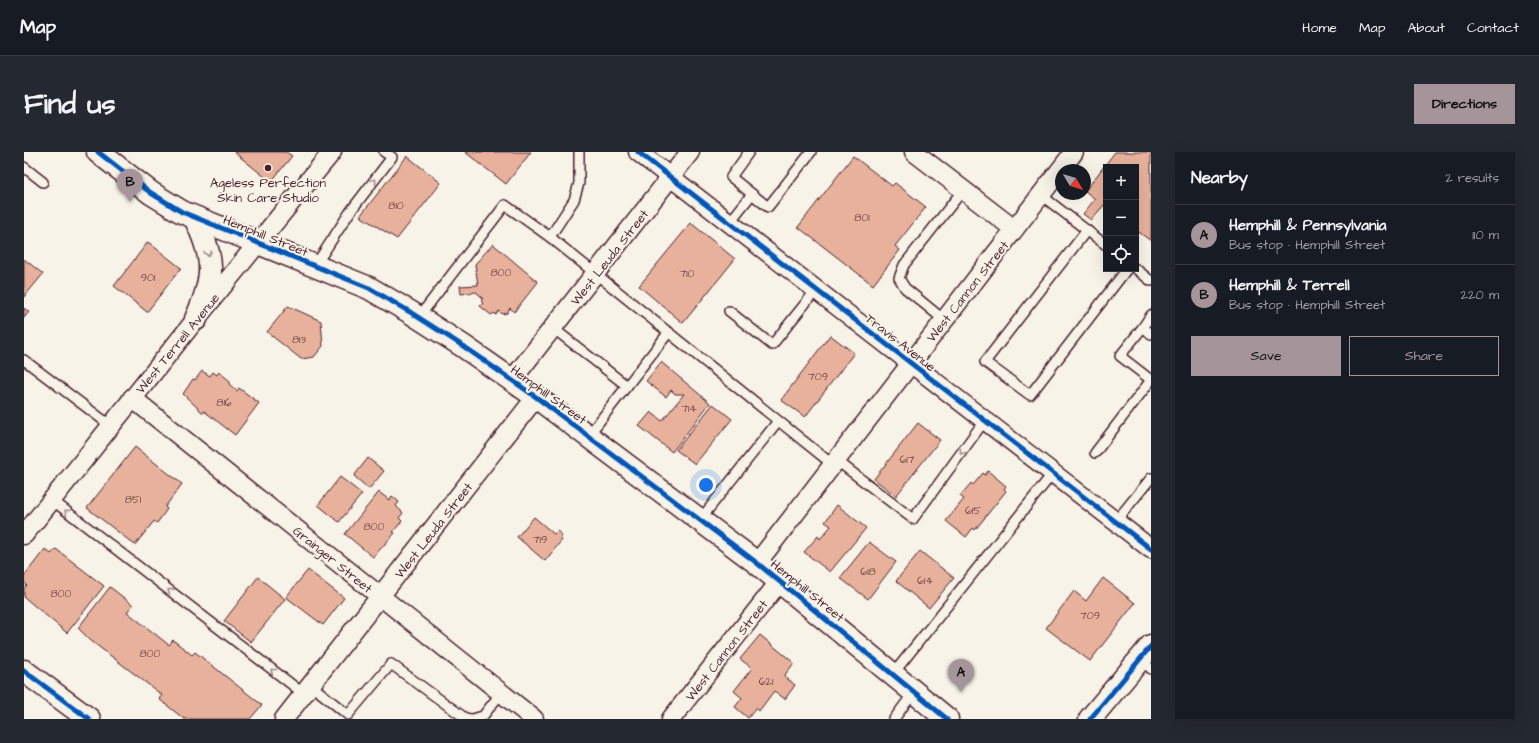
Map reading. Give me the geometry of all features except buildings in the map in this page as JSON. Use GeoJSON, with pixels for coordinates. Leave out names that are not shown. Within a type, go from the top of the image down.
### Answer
{"type":"FeatureCollection","features":[{"type":"Feature","properties":{"kind":"main road","name":"Hemphill Street"},"geometry":{"type":"LineString","coordinates":[[98,152],[151,193],[195,218],[369,288],[419,317],[536,397],[757,563],[947,719]]}},
{"type":"Feature","properties":{"kind":"main road"},"geometry":{"type":"LineString","coordinates":[[195,218],[206,242],[211,268],[207,294],[196,319]]}},
{"type":"Feature","properties":{"kind":"main road"},"geometry":{"type":"LineString","coordinates":[[1090,719],[1147,658]]}},
{"type":"Feature","properties":{"kind":"main road"},"geometry":{"type":"LineString","coordinates":[[24,671],[89,719]]}},
{"type":"Feature","properties":{"kind":"street","name":"West Terrell Avenue"},"geometry":{"type":"LineString","coordinates":[[24,535],[132,398],[332,152]]}},
{"type":"Feature","properties":{"kind":"street","name":"Travis Avenue"},"geometry":{"type":"LineString","coordinates":[[638,152],[1151,549]]}},
{"type":"Feature","properties":{"kind":"street","name":"West Leuda Street"},"geometry":{"type":"LineString","coordinates":[[512,380],[690,152]]}},
{"type":"Feature","properties":{"kind":"street"},"geometry":{"type":"LineString","coordinates":[[914,152],[1014,229]]}},
{"type":"Feature","properties":{"kind":"street","name":"West Cannon Street"},"geometry":{"type":"LineString","coordinates":[[757,563],[1074,152]]}},
{"type":"Feature","properties":{"kind":"street","name":"West Leuda Street"},"geometry":{"type":"LineString","coordinates":[[284,719],[536,397]]}},
{"type":"Feature","properties":{"kind":"street","name":"Grainger Street"},"geometry":{"type":"LineString","coordinates":[[132,398],[534,719]]}},
{"type":"Feature","properties":{"kind":"street","name":"West Cannon Street"},"geometry":{"type":"LineString","coordinates":[[671,719],[780,582]]}},
{"type":"Feature","properties":{"kind":"lane"},"geometry":{"type":"LineString","coordinates":[[316,266],[350,212],[392,157],[384,152]]}},
{"type":"Feature","properties":{"kind":"lane"},"geometry":{"type":"LineString","coordinates":[[550,237],[574,200],[579,183],[579,152]]}},
{"type":"Feature","properties":{"kind":"lane"},"geometry":{"type":"LineString","coordinates":[[749,152],[731,177],[768,207],[811,152]]}},
{"type":"Feature","properties":{"kind":"lane"},"geometry":{"type":"LineString","coordinates":[[24,168],[43,182]]}},
{"type":"Feature","properties":{"kind":"lane"},"geometry":{"type":"LineString","coordinates":[[944,320],[905,288],[899,278],[904,265],[963,190]]}},
{"type":"Feature","properties":{"kind":"lane"},"geometry":{"type":"LineString","coordinates":[[729,223],[752,194]]}},
{"type":"Feature","properties":{"kind":"lane"},"geometry":{"type":"LineString","coordinates":[[1041,195],[1103,243]]}},
{"type":"Feature","properties":{"kind":"lane"},"geometry":{"type":"LineString","coordinates":[[419,317],[505,205],[550,237],[596,273],[778,421],[914,519],[985,420]]}},
{"type":"Feature","properties":{"kind":"lane"},"geometry":{"type":"LineString","coordinates":[[1087,230],[985,362],[1030,395],[1124,272]]}},
{"type":"Feature","properties":{"kind":"lane"},"geometry":{"type":"LineString","coordinates":[[1139,271],[1151,281]]}},
{"type":"Feature","properties":{"kind":"lane"},"geometry":{"type":"LineString","coordinates":[[729,311],[772,345],[816,290]]}},
{"type":"Feature","properties":{"kind":"lane"},"geometry":{"type":"LineString","coordinates":[[1095,453],[1151,380],[1120,356],[1151,316]]}},
{"type":"Feature","properties":{"kind":"lane"},"geometry":{"type":"LineString","coordinates":[[1143,327],[1151,334]]}},
{"type":"Feature","properties":{"kind":"lane"},"geometry":{"type":"LineString","coordinates":[[553,328],[627,386]]}},
{"type":"Feature","properties":{"kind":"lane"},"geometry":{"type":"LineString","coordinates":[[588,436],[669,332]]}},
{"type":"Feature","properties":{"kind":"lane"},"geometry":{"type":"LineString","coordinates":[[24,360],[111,426]]}},
{"type":"Feature","properties":{"kind":"lane"},"geometry":{"type":"LineString","coordinates":[[700,520],[778,421]]}},
{"type":"Feature","properties":{"kind":"lane"},"geometry":{"type":"LineString","coordinates":[[893,674],[1053,473]]}},
{"type":"Feature","properties":{"kind":"lane"},"geometry":{"type":"LineString","coordinates":[[1116,521],[1151,478]]}},
{"type":"Feature","properties":{"kind":"lane"},"geometry":{"type":"LineString","coordinates":[[52,500],[308,690],[350,717],[391,664],[465,718],[471,719],[483,716],[501,693]]}},
{"type":"Feature","properties":{"kind":"lane"},"geometry":{"type":"LineString","coordinates":[[894,719],[914,692]]}},
{"type":"Feature","properties":{"kind":"cycle path"},"geometry":{"type":"LineString","coordinates":[[98,152],[151,193],[182,212],[369,288],[463,346],[536,397],[757,563],[947,719]]}},
{"type":"Feature","properties":{"kind":"cycle path"},"geometry":{"type":"LineString","coordinates":[[638,152],[1151,549]]}},
{"type":"Feature","properties":{"kind":"cycle path"},"geometry":{"type":"LineString","coordinates":[[1090,719],[1151,646]]}},
{"type":"Feature","properties":{"kind":"cycle path"},"geometry":{"type":"LineString","coordinates":[[24,671],[89,719]]}},
{"type":"Feature","properties":{"kind":"place","name":"Ageless Perfection Skin Care Studio"},"geometry":{"type":"Point","coordinates":[268,168]}},
{"type":"Feature","properties":{"kind":"place","name":"Hemphill & Terrell"},"geometry":{"type":"Point","coordinates":[130,202]}},
{"type":"Feature","properties":{"kind":"place","name":"Hemphill & Pennsylvania"},"geometry":{"type":"Point","coordinates":[961,692]}}]}
